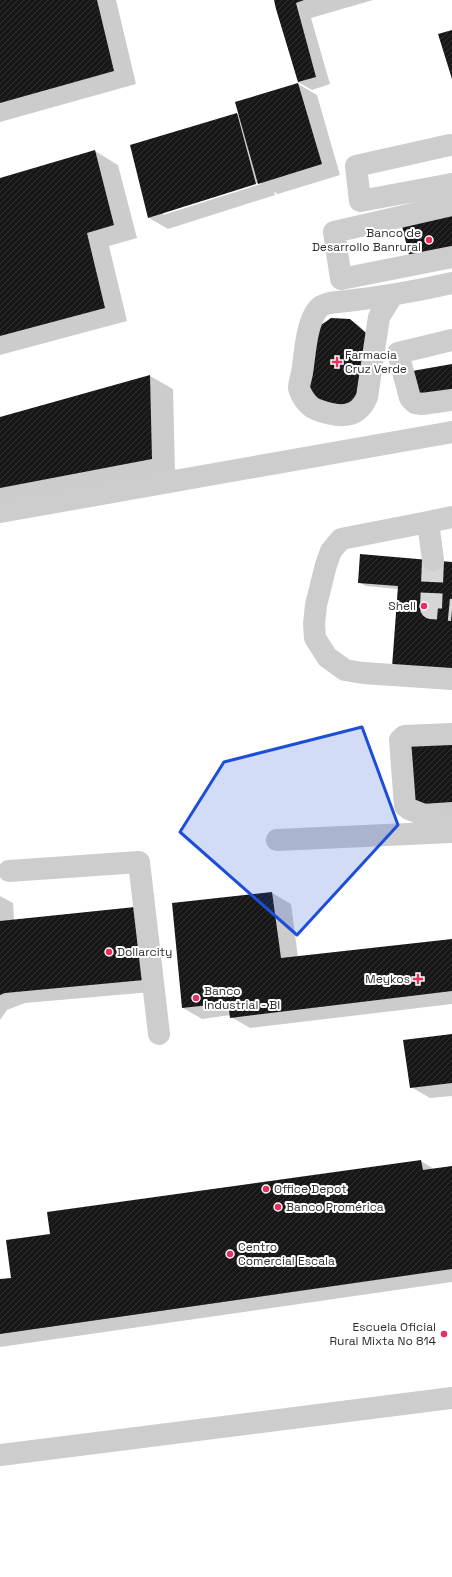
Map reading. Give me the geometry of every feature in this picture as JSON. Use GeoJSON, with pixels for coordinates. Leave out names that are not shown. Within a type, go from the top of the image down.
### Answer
{"type":"FeatureCollection","features":[{"type":"Feature","properties":{"kind":"street"},"geometry":{"type":"LineString","coordinates":[[450,145],[356,166],[360,201],[452,184]]}},
{"type":"Feature","properties":{"kind":"street"},"geometry":{"type":"LineString","coordinates":[[452,205],[334,232],[341,279],[452,257]]}},
{"type":"Feature","properties":{"kind":"street"},"geometry":{"type":"LineString","coordinates":[[392,296],[379,317],[364,404],[357,411],[345,416],[329,415],[312,408],[303,398],[299,387],[311,318],[319,307],[332,303],[392,296],[452,283]]}},
{"type":"Feature","properties":{"kind":"street"},"geometry":{"type":"LineString","coordinates":[[332,303],[349,307],[361,313],[370,324],[376,337]]}},
{"type":"Feature","properties":{"kind":"street"},"geometry":{"type":"LineString","coordinates":[[452,340],[398,354],[410,398],[415,403],[422,404],[452,400]]}},
{"type":"Feature","properties":{"kind":"street"},"geometry":{"type":"LineString","coordinates":[[345,416],[352,450]]}},
{"type":"Feature","properties":{"kind":"street"},"geometry":{"type":"LineString","coordinates":[[0,512],[452,432]]}},
{"type":"Feature","properties":{"kind":"street"},"geometry":{"type":"LineString","coordinates":[[452,517],[341,539],[331,551],[326,565],[316,605],[314,624],[315,638],[327,657],[345,670],[363,673],[452,679]]}},
{"type":"Feature","properties":{"kind":"street"},"geometry":{"type":"LineString","coordinates":[[428,522],[433,560]]}},
{"type":"Feature","properties":{"kind":"street"},"geometry":{"type":"LineString","coordinates":[[452,734],[404,736],[400,740],[404,806],[452,826]]}},
{"type":"Feature","properties":{"kind":"street"},"geometry":{"type":"LineString","coordinates":[[277,840],[452,832]]}},
{"type":"Feature","properties":{"kind":"street"},"geometry":{"type":"LineString","coordinates":[[9,871],[139,862],[159,1034]]}},
{"type":"Feature","properties":{"kind":"street"},"geometry":{"type":"LineString","coordinates":[[0,1455],[452,1398]]}},
{"type":"Feature","properties":{"kind":"highlighted area"},"geometry":{"type":"Polygon","coordinates":[[[362,727],[398,825],[297,935],[180,832],[224,762],[362,727]]]}},
{"type":"Feature","properties":{"kind":"building"},"geometry":{"type":"Polygon","coordinates":[[[0,0],[97,0],[114,71],[0,103],[0,0]]]}},
{"type":"Feature","properties":{"kind":"building"},"geometry":{"type":"Polygon","coordinates":[[[274,0],[304,0],[296,3],[316,77],[298,82],[274,0]]]}},
{"type":"Feature","properties":{"kind":"building"},"geometry":{"type":"Polygon","coordinates":[[[452,30],[452,79],[438,34],[452,30]]]}},
{"type":"Feature","properties":{"kind":"building"},"geometry":{"type":"Polygon","coordinates":[[[298,83],[322,164],[258,184],[235,102],[298,83]]]}},
{"type":"Feature","properties":{"kind":"building"},"geometry":{"type":"Polygon","coordinates":[[[237,113],[256,184],[148,218],[130,145],[237,113]]]}},
{"type":"Feature","properties":{"kind":"building"},"geometry":{"type":"Polygon","coordinates":[[[95,150],[114,225],[87,233],[105,308],[0,336],[0,178],[95,150]]]}},
{"type":"Feature","properties":{"kind":"building","name":"Banco de Desarrollo Banrural"},"geometry":{"type":"Polygon","coordinates":[[[452,213],[452,253],[411,263],[402,226],[452,213]]]}},
{"type":"Feature","properties":{"kind":"building","name":"Farmacia Cruz Verde"},"geometry":{"type":"Polygon","coordinates":[[[331,318],[350,319],[366,333],[358,397],[345,409],[320,406],[308,392],[318,327],[331,318]]]}},
{"type":"Feature","properties":{"kind":"building"},"geometry":{"type":"Polygon","coordinates":[[[452,364],[452,391],[417,398],[412,371],[452,364]]]}},
{"type":"Feature","properties":{"kind":"building"},"geometry":{"type":"Polygon","coordinates":[[[150,375],[152,459],[0,488],[0,417],[150,375]]]}},
{"type":"Feature","properties":{"kind":"building","name":"Shell"},"geometry":{"type":"Polygon","coordinates":[[[360,554],[452,562],[452,672],[392,667],[398,586],[358,583],[360,554]]]}},
{"type":"Feature","properties":{"kind":"building"},"geometry":{"type":"Polygon","coordinates":[[[452,738],[452,802],[407,805],[403,740],[452,738]]]}},
{"type":"Feature","properties":{"kind":"building"},"geometry":{"type":"Polygon","coordinates":[[[272,892],[281,958],[452,939],[452,991],[230,1018],[228,1003],[182,1008],[172,903],[272,892]]]}},
{"type":"Feature","properties":{"kind":"building"},"geometry":{"type":"Polygon","coordinates":[[[135,907],[144,980],[5,993],[0,995],[0,921],[135,907]]]}},
{"type":"Feature","properties":{"kind":"building"},"geometry":{"type":"Polygon","coordinates":[[[452,1034],[452,1083],[410,1088],[403,1040],[452,1034]]]}},
{"type":"Feature","properties":{"kind":"building","name":"Centro Comercial Escala"},"geometry":{"type":"Polygon","coordinates":[[[421,1160],[423,1170],[452,1166],[452,1269],[0,1334],[0,1279],[11,1278],[6,1240],[50,1234],[47,1212],[421,1160]]]}},
{"type":"Feature","properties":{"kind":"tunnel"},"geometry":{"type":"LineString","coordinates":[[433,560],[431,608],[452,610]]}},
{"type":"Feature","properties":{"kind":"place","name":"Banco de Desarrollo Banrural"},"geometry":{"type":"Point","coordinates":[429,240]}},
{"type":"Feature","properties":{"kind":"place","name":"Farmacia Cruz Verde"},"geometry":{"type":"Point","coordinates":[337,362]}},
{"type":"Feature","properties":{"kind":"place","name":"Shell"},"geometry":{"type":"Point","coordinates":[424,606]}},
{"type":"Feature","properties":{"kind":"place","name":"Dollarcity"},"geometry":{"type":"Point","coordinates":[109,952]}},
{"type":"Feature","properties":{"kind":"place","name":"Meykos"},"geometry":{"type":"Point","coordinates":[418,979]}},
{"type":"Feature","properties":{"kind":"place","name":"Banco Industrial - BI"},"geometry":{"type":"Point","coordinates":[196,998]}},
{"type":"Feature","properties":{"kind":"place","name":"Office Depot"},"geometry":{"type":"Point","coordinates":[266,1189]}},
{"type":"Feature","properties":{"kind":"place","name":"Banco Promérica"},"geometry":{"type":"Point","coordinates":[278,1207]}},
{"type":"Feature","properties":{"kind":"place","name":"Centro Comercial Escala"},"geometry":{"type":"Point","coordinates":[230,1254]}},
{"type":"Feature","properties":{"kind":"place","name":"Escuela Oficial Rural Mixta No 814"},"geometry":{"type":"Point","coordinates":[444,1334]}}]}
